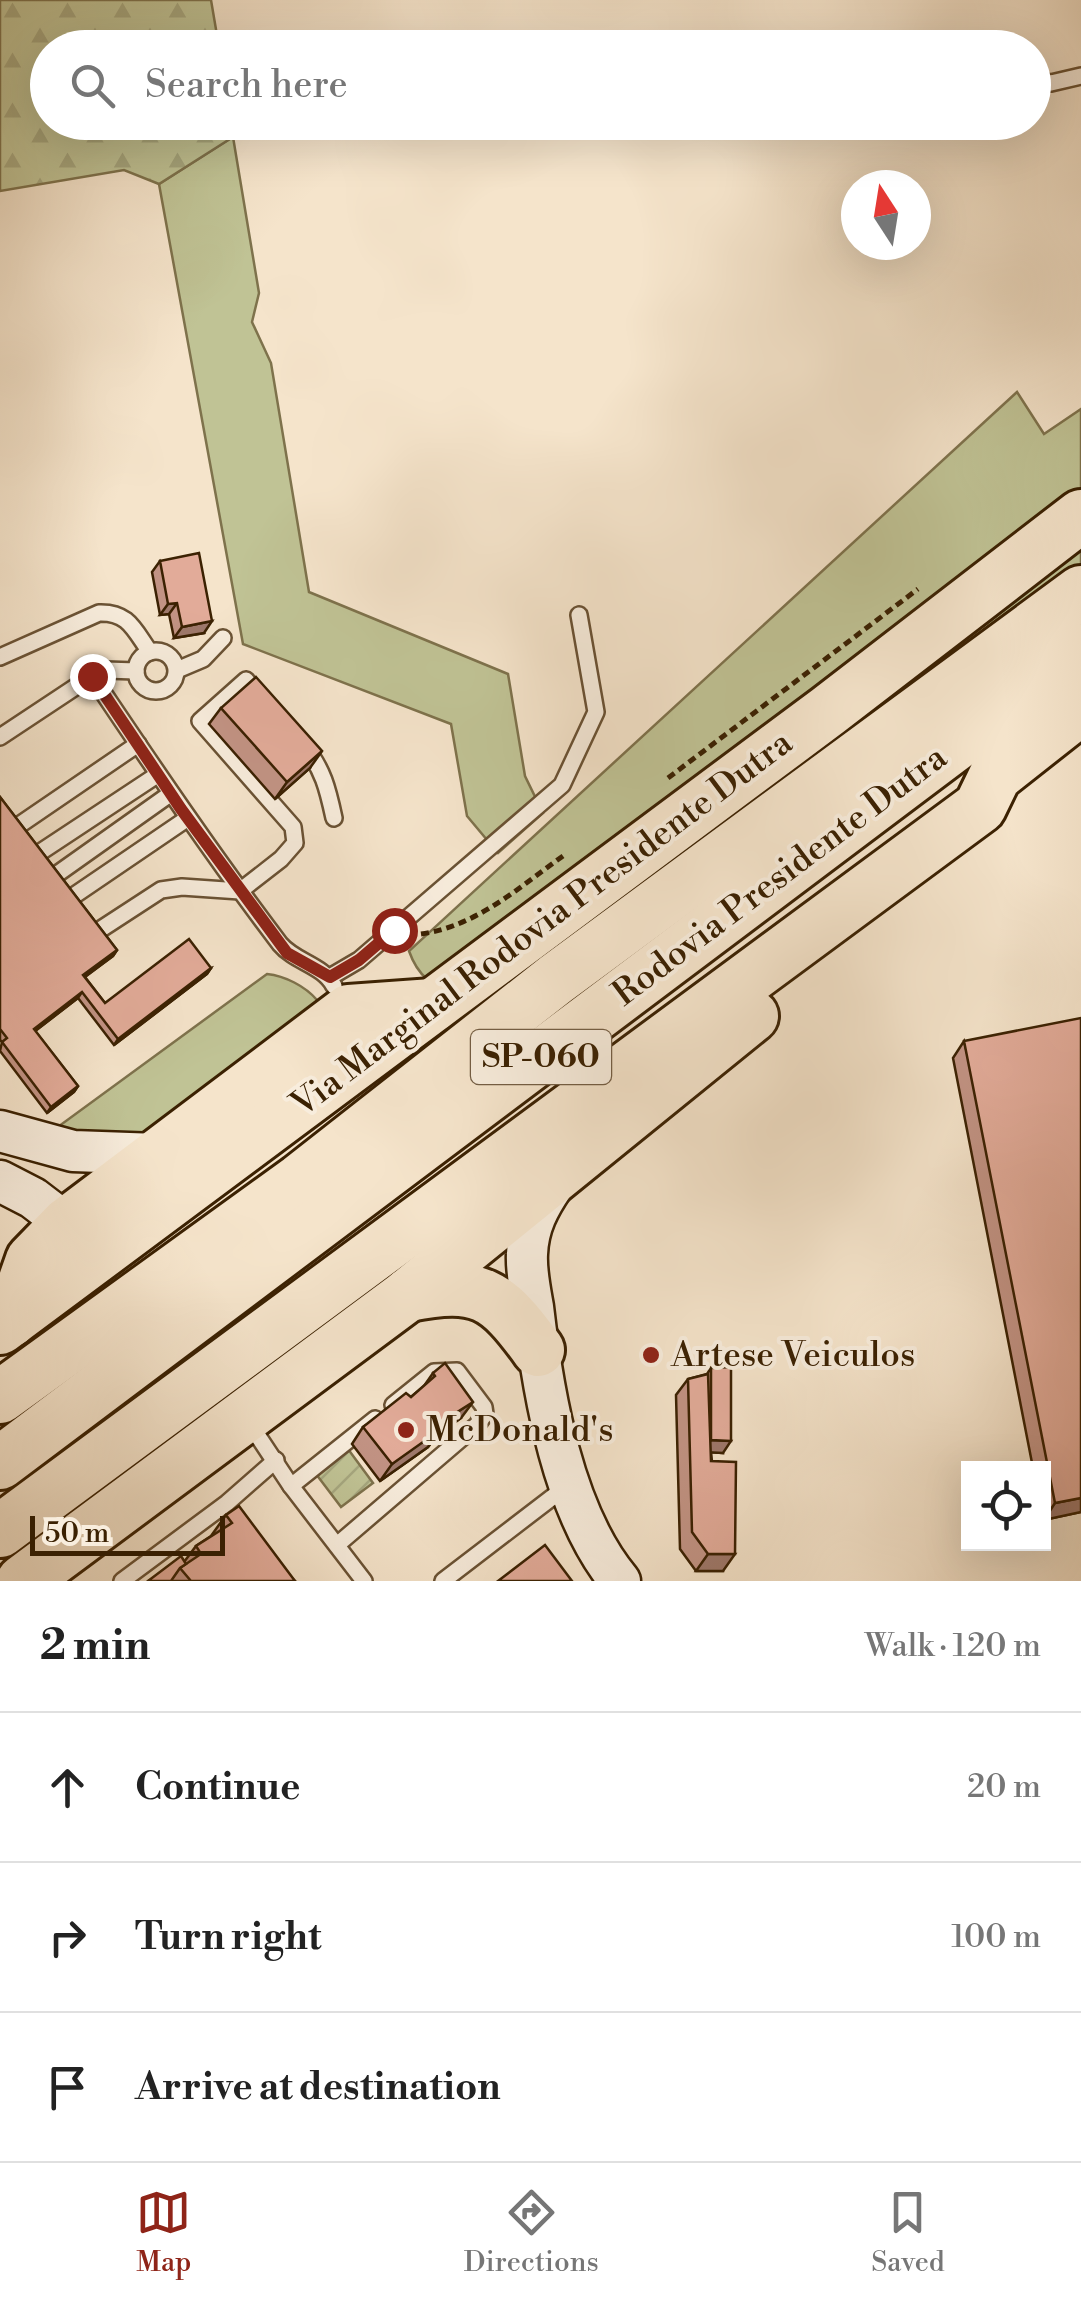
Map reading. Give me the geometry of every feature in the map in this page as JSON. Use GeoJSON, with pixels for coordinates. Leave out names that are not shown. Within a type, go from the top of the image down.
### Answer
{"type":"FeatureCollection","features":[{"type":"Feature","properties":{"kind":"highway","name":"Via Marginal Rodovia Presidente Dutra"},"geometry":{"type":"LineString","coordinates":[[6,1324],[828,711],[1081,516]]}},
{"type":"Feature","properties":{"kind":"highway","name":"Rodovia Presidente Dutra"},"geometry":{"type":"LineString","coordinates":[[0,1397],[300,1180],[556,979],[1081,592]]}},
{"type":"Feature","properties":{"kind":"highway","name":"Rodovia Presidente Dutra"},"geometry":{"type":"LineString","coordinates":[[0,1463],[1081,650]]}},
{"type":"Feature","properties":{"kind":"highway","name":"Rodovia Presidente Dutra"},"geometry":{"type":"LineString","coordinates":[[0,1530],[980,807],[996,776],[1081,708]]}},
{"type":"Feature","properties":{"kind":"highway"},"geometry":{"type":"LineString","coordinates":[[22,1581],[408,1295],[562,1172],[835,948],[868,890]]}},
{"type":"Feature","properties":{"kind":"highway"},"geometry":{"type":"LineString","coordinates":[[6,1324],[32,1260],[67,1224],[157,1154],[339,994],[434,1005]]}},
{"type":"Feature","properties":{"kind":"highway"},"geometry":{"type":"LineString","coordinates":[[408,1295],[463,1288],[482,1293],[514,1316],[538,1350]]}},
{"type":"Feature","properties":{"kind":"main road"},"geometry":{"type":"LineString","coordinates":[[980,807],[1081,732]]}},
{"type":"Feature","properties":{"kind":"main road"},"geometry":{"type":"LineString","coordinates":[[0,1131],[73,1151],[157,1154]]}},
{"type":"Feature","properties":{"kind":"main road"},"geometry":{"type":"LineString","coordinates":[[562,1172],[538,1208],[529,1233],[526,1257],[538,1350],[571,1483],[602,1560],[620,1581]]}},
{"type":"Feature","properties":{"kind":"main road"},"geometry":{"type":"LineString","coordinates":[[0,1181],[34,1198],[67,1224]]}},
{"type":"Feature","properties":{"kind":"lane"},"geometry":{"type":"LineString","coordinates":[[1051,82],[1081,76]]}},
{"type":"Feature","properties":{"kind":"lane"},"geometry":{"type":"LineString","coordinates":[[0,657],[99,613],[115,613],[128,620],[150,652]]}},
{"type":"Feature","properties":{"kind":"lane"},"geometry":{"type":"LineString","coordinates":[[92,676],[170,794],[287,953],[339,994],[359,960],[562,784],[596,712],[579,615]]}},
{"type":"Feature","properties":{"kind":"lane"},"geometry":{"type":"LineString","coordinates":[[177,670],[168,654],[150,652],[140,660],[136,672],[145,688],[157,691],[169,687],[177,670],[203,660],[223,638]]}},
{"type":"Feature","properties":{"kind":"lane"},"geometry":{"type":"LineString","coordinates":[[1,735],[92,676],[106,670],[136,672]]}},
{"type":"Feature","properties":{"kind":"lane"},"geometry":{"type":"LineString","coordinates":[[95,933],[161,890],[240,890],[296,844],[294,826],[200,721],[246,680],[270,708]]}},
{"type":"Feature","properties":{"kind":"lane"},"geometry":{"type":"LineString","coordinates":[[294,735],[317,762],[326,780],[334,818]]}},
{"type":"Feature","properties":{"kind":"lane"},"geometry":{"type":"LineString","coordinates":[[15,828],[138,744]]}},
{"type":"Feature","properties":{"kind":"lane"},"geometry":{"type":"LineString","coordinates":[[36,855],[157,775]]}},
{"type":"Feature","properties":{"kind":"lane"},"geometry":{"type":"LineString","coordinates":[[53,877],[170,794]]}},
{"type":"Feature","properties":{"kind":"lane"},"geometry":{"type":"LineString","coordinates":[[69,899],[188,818]]}},
{"type":"Feature","properties":{"kind":"lane"},"geometry":{"type":"LineString","coordinates":[[291,1486],[434,1372],[456,1371],[465,1379],[484,1407],[483,1418],[337,1545]]}},
{"type":"Feature","properties":{"kind":"lane"},"geometry":{"type":"LineString","coordinates":[[245,1416],[291,1486],[364,1581]]}},
{"type":"Feature","properties":{"kind":"lane"},"geometry":{"type":"LineString","coordinates":[[122,1581],[276,1460]]}},
{"type":"Feature","properties":{"kind":"lane"},"geometry":{"type":"LineString","coordinates":[[443,1581],[571,1483]]}},
{"type":"Feature","properties":{"kind":"path"},"geometry":{"type":"LineString","coordinates":[[662,783],[924,585]]}},
{"type":"Feature","properties":{"kind":"path"},"geometry":{"type":"LineString","coordinates":[[394,930],[422,934],[475,918],[577,846]]}},
{"type":"Feature","properties":{"kind":"green space"},"geometry":{"type":"Polygon","coordinates":[[[0,0],[211,0],[216,30],[30,30],[30,140],[228,140],[159,184],[124,170],[0,191],[0,0]]]}},
{"type":"Feature","properties":{"kind":"green space"},"geometry":{"type":"Polygon","coordinates":[[[234,140],[259,293],[252,322],[271,363],[309,592],[508,674],[525,776],[543,813],[498,853],[467,816],[451,724],[243,644],[159,184],[234,140]]]}},
{"type":"Feature","properties":{"kind":"green space"},"geometry":{"type":"Polygon","coordinates":[[[1017,392],[1044,434],[1081,409],[1081,567],[527,980],[475,991],[443,988],[429,981],[409,951],[1017,392]]]}},
{"type":"Feature","properties":{"kind":"green space"},"geometry":{"type":"Polygon","coordinates":[[[267,974],[288,979],[307,990],[317,1000],[316,1010],[150,1139],[55,1129],[267,974]]]}},
{"type":"Feature","properties":{"kind":"green space"},"geometry":{"type":"Polygon","coordinates":[[[348,1449],[373,1483],[341,1507],[316,1474],[348,1449]]]}},
{"type":"Feature","properties":{"kind":"building"},"geometry":{"type":"Polygon","coordinates":[[[199,553],[212,621],[182,627],[177,603],[168,604],[160,561],[199,553]]]}},
{"type":"Feature","properties":{"kind":"building"},"geometry":{"type":"Polygon","coordinates":[[[256,677],[322,751],[287,782],[221,708],[256,677]]]}},
{"type":"Feature","properties":{"kind":"building"},"geometry":{"type":"Polygon","coordinates":[[[0,797],[117,950],[83,975],[105,1003],[189,939],[211,968],[118,1039],[82,992],[34,1029],[78,1086],[51,1107],[2,1042],[7,1038],[0,1029],[0,797]]]}},
{"type":"Feature","properties":{"kind":"building"},"geometry":{"type":"Polygon","coordinates":[[[1081,1018],[1081,1498],[1055,1503],[1051,1461],[1047,1461],[964,1041],[1081,1018]]]}},
{"type":"Feature","properties":{"kind":"building","name":"McDonald's"},"geometry":{"type":"Polygon","coordinates":[[[445,1363],[473,1402],[437,1425],[440,1430],[392,1464],[363,1427],[406,1393],[411,1397],[445,1363]]]}},
{"type":"Feature","properties":{"kind":"building"},"geometry":{"type":"Polygon","coordinates":[[[731,1367],[731,1441],[711,1440],[711,1368],[731,1367]]]}},
{"type":"Feature","properties":{"kind":"building"},"geometry":{"type":"Polygon","coordinates":[[[708,1374],[711,1461],[736,1462],[735,1554],[708,1554],[692,1532],[688,1379],[708,1374]]]}},
{"type":"Feature","properties":{"kind":"building"},"geometry":{"type":"Polygon","coordinates":[[[239,1506],[295,1581],[191,1581],[180,1568],[201,1554],[196,1546],[232,1523],[226,1515],[239,1506]]]}},
{"type":"Feature","properties":{"kind":"building"},"geometry":{"type":"Polygon","coordinates":[[[545,1545],[572,1581],[498,1581],[545,1545]]]}},
{"type":"Feature","properties":{"kind":"building"},"geometry":{"type":"Polygon","coordinates":[[[181,1556],[186,1564],[171,1581],[148,1581],[181,1556]]]}},
{"type":"Feature","properties":{"kind":"place","name":"Artese Veiculos"},"geometry":{"type":"Point","coordinates":[651,1355]}},
{"type":"Feature","properties":{"kind":"place","name":"McDonald's"},"geometry":{"type":"Point","coordinates":[406,1430]}},
{"type":"Feature","properties":{"kind":"route"},"geometry":{"type":"LineString","coordinates":[[92,676],[157,775],[287,953],[330,977],[359,960],[394,930]]}}]}
